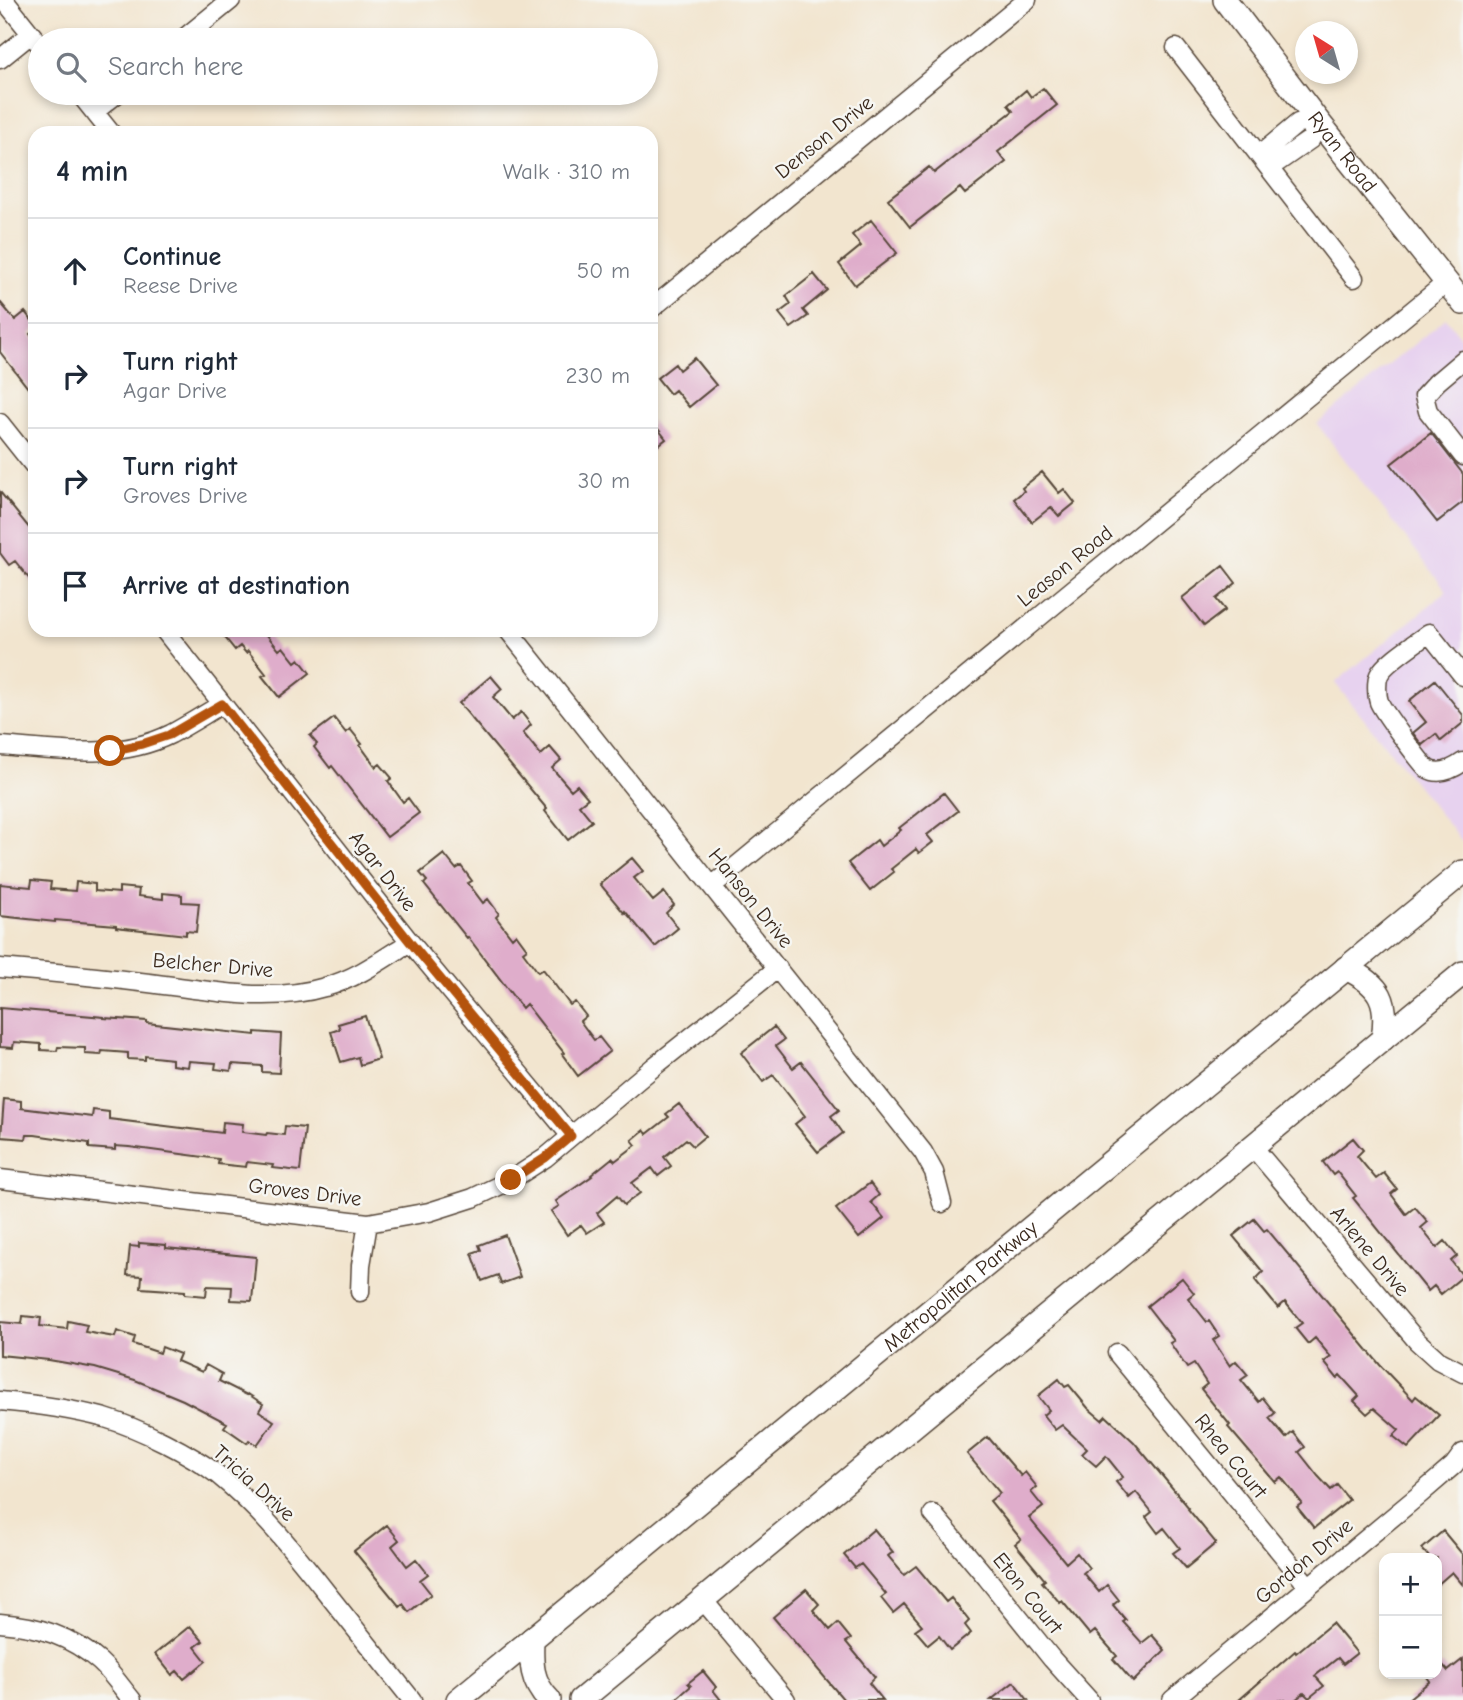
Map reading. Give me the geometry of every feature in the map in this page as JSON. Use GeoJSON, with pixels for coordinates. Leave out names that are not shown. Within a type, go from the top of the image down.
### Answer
{"type":"FeatureCollection","features":[{"type":"Feature","properties":{"kind":"main road","name":"Ryan Road"},"geometry":{"type":"LineString","coordinates":[[1225,0],[1463,303]]}},
{"type":"Feature","properties":{"kind":"main road","name":"Metropolitan Parkway"},"geometry":{"type":"LineString","coordinates":[[458,1700],[1463,872]]}},
{"type":"Feature","properties":{"kind":"main road"},"geometry":{"type":"LineString","coordinates":[[1346,968],[1360,974],[1378,991],[1384,1005],[1386,1021],[1383,1039]]}},
{"type":"Feature","properties":{"kind":"main road"},"geometry":{"type":"LineString","coordinates":[[588,1698],[1463,973]]}},
{"type":"Feature","properties":{"kind":"main road"},"geometry":{"type":"LineString","coordinates":[[532,1639],[533,1675],[538,1687],[549,1700]]}},
{"type":"Feature","properties":{"kind":"street"},"geometry":{"type":"LineString","coordinates":[[4,0],[28,29]]}},
{"type":"Feature","properties":{"kind":"street"},"geometry":{"type":"LineString","coordinates":[[197,28],[231,0]]}},
{"type":"Feature","properties":{"kind":"street","name":"Denson Drive"},"geometry":{"type":"LineString","coordinates":[[658,303],[1027,0]]}},
{"type":"Feature","properties":{"kind":"street"},"geometry":{"type":"LineString","coordinates":[[0,59],[28,43]]}},
{"type":"Feature","properties":{"kind":"street"},"geometry":{"type":"LineString","coordinates":[[1176,48],[1354,278]]}},
{"type":"Feature","properties":{"kind":"street"},"geometry":{"type":"LineString","coordinates":[[88,105],[105,126]]}},
{"type":"Feature","properties":{"kind":"street"},"geometry":{"type":"LineString","coordinates":[[94,112],[103,105]]}},
{"type":"Feature","properties":{"kind":"street"},"geometry":{"type":"LineString","coordinates":[[1263,160],[1278,162],[1311,139],[1317,120]]}},
{"type":"Feature","properties":{"kind":"street","name":"Leason Road"},"geometry":{"type":"LineString","coordinates":[[712,886],[1447,282]]}},
{"type":"Feature","properties":{"kind":"street"},"geometry":{"type":"LineString","coordinates":[[1463,360],[1424,396],[1428,411],[1463,456]]}},
{"type":"Feature","properties":{"kind":"street"},"geometry":{"type":"LineString","coordinates":[[0,423],[28,458]]}},
{"type":"Feature","properties":{"kind":"street"},"geometry":{"type":"LineString","coordinates":[[1463,676],[1429,633],[1389,664],[1378,676],[1377,686],[1378,700],[1384,712],[1427,768],[1439,772],[1451,771],[1463,762]]}},
{"type":"Feature","properties":{"kind":"street","name":"Agar Drive"},"geometry":{"type":"LineString","coordinates":[[169,637],[410,942],[571,1136]]}},
{"type":"Feature","properties":{"kind":"street","name":"Hanson Drive"},"geometry":{"type":"LineString","coordinates":[[514,637],[923,1152],[934,1172],[942,1203]]}},
{"type":"Feature","properties":{"kind":"street"},"geometry":{"type":"LineString","coordinates":[[0,746],[82,752],[110,751],[169,735],[222,704]]}},
{"type":"Feature","properties":{"kind":"street","name":"Belcher Drive"},"geometry":{"type":"LineString","coordinates":[[0,968],[75,974],[239,994],[299,993],[350,978],[410,942]]}},
{"type":"Feature","properties":{"kind":"street","name":"Groves Drive"},"geometry":{"type":"LineString","coordinates":[[0,1179],[368,1223],[429,1212],[490,1191],[530,1168],[778,968]]}},
{"type":"Feature","properties":{"kind":"street","name":"Arlene Drive"},"geometry":{"type":"LineString","coordinates":[[1253,1147],[1417,1341],[1438,1360],[1463,1373]]}},
{"type":"Feature","properties":{"kind":"street"},"geometry":{"type":"LineString","coordinates":[[360,1292],[361,1265],[368,1223]]}},
{"type":"Feature","properties":{"kind":"street","name":"Rhea Court"},"geometry":{"type":"LineString","coordinates":[[1117,1353],[1309,1587]]}},
{"type":"Feature","properties":{"kind":"street","name":"Tricia Drive"},"geometry":{"type":"LineString","coordinates":[[0,1401],[106,1418],[184,1452],[216,1474],[252,1506],[287,1544],[412,1700]]}},
{"type":"Feature","properties":{"kind":"street","name":"Gordon Drive"},"geometry":{"type":"LineString","coordinates":[[1172,1700],[1445,1472],[1463,1453]]}},
{"type":"Feature","properties":{"kind":"street","name":"Eton Court"},"geometry":{"type":"LineString","coordinates":[[933,1514],[1089,1700]]}},
{"type":"Feature","properties":{"kind":"street"},"geometry":{"type":"LineString","coordinates":[[703,1600],[786,1700]]}},
{"type":"Feature","properties":{"kind":"street"},"geometry":{"type":"LineString","coordinates":[[0,1623],[31,1626],[81,1646],[102,1664],[131,1699]]}},
{"type":"Feature","properties":{"kind":"shaded area"},"geometry":{"type":"Polygon","coordinates":[[[1446,318],[1463,341],[1463,843],[1335,683],[1447,591],[1317,424],[1446,318]]]}},
{"type":"Feature","properties":{"kind":"building"},"geometry":{"type":"Polygon","coordinates":[[[1043,88],[1057,105],[998,152],[1006,162],[965,194],[960,188],[910,227],[888,199],[929,167],[934,173],[1013,111],[1008,105],[1026,90],[1031,97],[1043,88]]]}},
{"type":"Feature","properties":{"kind":"building"},"geometry":{"type":"Polygon","coordinates":[[[871,220],[897,253],[855,285],[839,264],[861,246],[852,235],[871,220]]]}},
{"type":"Feature","properties":{"kind":"building"},"geometry":{"type":"Polygon","coordinates":[[[814,274],[827,290],[803,310],[808,316],[791,328],[779,313],[791,304],[786,296],[814,274]]]}},
{"type":"Feature","properties":{"kind":"building"},"geometry":{"type":"Polygon","coordinates":[[[0,302],[15,320],[25,312],[28,316],[28,388],[0,352],[0,302]]]}},
{"type":"Feature","properties":{"kind":"building"},"geometry":{"type":"Polygon","coordinates":[[[694,358],[716,385],[689,407],[675,390],[670,394],[658,379],[675,364],[679,370],[694,358]]]}},
{"type":"Feature","properties":{"kind":"building"},"geometry":{"type":"Polygon","coordinates":[[[658,429],[666,439],[658,445],[658,429]]]}},
{"type":"Feature","properties":{"kind":"building"},"geometry":{"type":"Polygon","coordinates":[[[1431,433],[1463,474],[1463,502],[1437,522],[1391,464],[1431,433]]]}},
{"type":"Feature","properties":{"kind":"building"},"geometry":{"type":"Polygon","coordinates":[[[1042,472],[1059,493],[1064,489],[1075,503],[1059,516],[1051,507],[1032,522],[1014,499],[1024,491],[1022,488],[1042,472]]]}},
{"type":"Feature","properties":{"kind":"building"},"geometry":{"type":"Polygon","coordinates":[[[0,492],[28,526],[28,577],[15,561],[9,565],[0,553],[0,492]]]}},
{"type":"Feature","properties":{"kind":"building"},"geometry":{"type":"Polygon","coordinates":[[[1223,566],[1236,583],[1216,599],[1225,610],[1204,626],[1182,598],[1223,566]]]}},
{"type":"Feature","properties":{"kind":"building"},"geometry":{"type":"Polygon","coordinates":[[[225,637],[269,637],[279,650],[283,647],[295,662],[299,659],[310,673],[279,697],[262,676],[266,674],[248,651],[246,653],[240,646],[235,650],[225,637]]]}},
{"type":"Feature","properties":{"kind":"building"},"geometry":{"type":"Polygon","coordinates":[[[491,676],[502,689],[493,697],[512,720],[521,712],[531,725],[523,733],[541,755],[550,747],[561,760],[552,768],[571,790],[577,785],[588,798],[579,805],[592,821],[568,840],[545,811],[547,809],[459,703],[491,676]]]}},
{"type":"Feature","properties":{"kind":"building"},"geometry":{"type":"Polygon","coordinates":[[[1435,680],[1463,715],[1463,723],[1441,741],[1436,734],[1422,745],[1413,733],[1426,722],[1409,701],[1435,680]]]}},
{"type":"Feature","properties":{"kind":"building"},"geometry":{"type":"Polygon","coordinates":[[[334,718],[346,733],[350,729],[376,767],[380,764],[392,778],[388,781],[403,802],[408,798],[419,813],[387,837],[314,747],[317,744],[310,736],[334,718]]]}},
{"type":"Feature","properties":{"kind":"building"},"geometry":{"type":"Polygon","coordinates":[[[944,793],[958,811],[927,835],[933,842],[919,853],[916,849],[891,869],[894,872],[870,891],[848,863],[877,840],[881,846],[901,830],[899,828],[944,793]]]}},
{"type":"Feature","properties":{"kind":"building"},"geometry":{"type":"Polygon","coordinates":[[[444,854],[456,869],[461,866],[472,881],[468,883],[483,903],[488,899],[499,914],[496,917],[512,938],[516,934],[527,949],[523,952],[538,972],[543,969],[570,1005],[575,1002],[586,1016],[580,1021],[594,1040],[599,1037],[610,1051],[578,1076],[562,1054],[564,1053],[526,1004],[522,1008],[424,884],[427,881],[420,873],[444,854]]]}},
{"type":"Feature","properties":{"kind":"building"},"geometry":{"type":"Polygon","coordinates":[[[632,858],[643,871],[634,878],[653,901],[664,892],[674,905],[666,913],[678,928],[655,947],[600,884],[632,858]]]}},
{"type":"Feature","properties":{"kind":"building"},"geometry":{"type":"Polygon","coordinates":[[[32,880],[51,882],[50,889],[75,891],[76,882],[95,884],[95,891],[119,893],[119,887],[139,889],[138,896],[163,899],[163,893],[182,895],[182,902],[199,903],[196,932],[186,931],[186,935],[116,925],[0,916],[0,884],[31,887],[32,880]]]}},
{"type":"Feature","properties":{"kind":"building"},"geometry":{"type":"Polygon","coordinates":[[[0,1008],[147,1021],[255,1035],[255,1032],[281,1034],[279,1073],[262,1072],[262,1066],[232,1064],[231,1071],[215,1069],[216,1063],[189,1061],[188,1067],[172,1065],[172,1059],[145,1056],[145,1060],[128,1059],[128,1053],[102,1051],[101,1055],[85,1054],[85,1048],[58,1047],[57,1051],[41,1050],[41,1044],[14,1042],[13,1048],[0,1047],[0,1008]]]}},
{"type":"Feature","properties":{"kind":"building"},"geometry":{"type":"Polygon","coordinates":[[[365,1016],[379,1059],[360,1065],[358,1057],[341,1062],[331,1032],[340,1029],[338,1024],[365,1016]]]}},
{"type":"Feature","properties":{"kind":"building"},"geometry":{"type":"Polygon","coordinates":[[[774,1027],[784,1040],[776,1046],[793,1068],[801,1062],[839,1110],[831,1116],[843,1133],[818,1152],[795,1124],[805,1116],[773,1075],[763,1082],[741,1053],[774,1027]]]}},
{"type":"Feature","properties":{"kind":"building"},"geometry":{"type":"Polygon","coordinates":[[[4,1099],[21,1101],[21,1108],[92,1117],[93,1110],[109,1112],[109,1119],[222,1133],[223,1122],[243,1124],[242,1132],[266,1135],[284,1135],[285,1126],[305,1128],[300,1171],[247,1162],[246,1167],[218,1164],[219,1159],[129,1147],[115,1146],[115,1150],[89,1148],[89,1143],[35,1135],[27,1135],[26,1139],[1,1137],[4,1099]]]}},
{"type":"Feature","properties":{"kind":"building"},"geometry":{"type":"Polygon","coordinates":[[[679,1104],[705,1136],[693,1146],[686,1139],[664,1157],[671,1166],[658,1176],[652,1168],[632,1183],[640,1193],[624,1205],[617,1196],[597,1213],[604,1222],[587,1233],[581,1225],[567,1235],[551,1211],[559,1206],[556,1201],[612,1158],[615,1161],[636,1145],[632,1140],[644,1130],[647,1134],[669,1117],[666,1114],[679,1104]]]}},
{"type":"Feature","properties":{"kind":"building"},"geometry":{"type":"Polygon","coordinates":[[[1353,1138],[1363,1150],[1357,1156],[1376,1179],[1384,1173],[1397,1189],[1391,1194],[1406,1214],[1415,1207],[1428,1222],[1421,1228],[1437,1248],[1445,1241],[1457,1256],[1451,1261],[1463,1276],[1441,1294],[1434,1286],[1428,1291],[1353,1198],[1356,1196],[1337,1172],[1333,1175],[1323,1162],[1353,1138]]]}},
{"type":"Feature","properties":{"kind":"building"},"geometry":{"type":"Polygon","coordinates":[[[870,1183],[879,1195],[871,1202],[884,1218],[859,1238],[836,1209],[870,1183]]]}},
{"type":"Feature","properties":{"kind":"building"},"geometry":{"type":"Polygon","coordinates":[[[1254,1219],[1264,1231],[1267,1229],[1380,1365],[1413,1400],[1416,1396],[1439,1415],[1408,1448],[1393,1436],[1399,1430],[1374,1408],[1367,1414],[1354,1401],[1359,1396],[1340,1375],[1337,1378],[1324,1362],[1331,1357],[1315,1338],[1308,1344],[1295,1328],[1302,1323],[1285,1302],[1278,1308],[1255,1280],[1263,1272],[1233,1236],[1254,1219]]]}},
{"type":"Feature","properties":{"kind":"building"},"geometry":{"type":"Polygon","coordinates":[[[505,1235],[520,1277],[501,1284],[498,1275],[482,1281],[472,1253],[481,1250],[479,1245],[505,1235]]]}},
{"type":"Feature","properties":{"kind":"building"},"geometry":{"type":"Polygon","coordinates":[[[139,1243],[256,1257],[252,1301],[231,1300],[232,1287],[207,1286],[206,1296],[185,1294],[185,1291],[141,1288],[142,1276],[127,1275],[130,1246],[139,1247],[139,1243]]]}},
{"type":"Feature","properties":{"kind":"building"},"geometry":{"type":"Polygon","coordinates":[[[1182,1278],[1194,1293],[1188,1298],[1219,1336],[1213,1340],[1230,1366],[1236,1361],[1248,1375],[1241,1380],[1259,1402],[1263,1398],[1275,1413],[1269,1418],[1286,1438],[1293,1432],[1305,1447],[1299,1452],[1318,1476],[1331,1490],[1337,1485],[1349,1500],[1314,1528],[1297,1507],[1302,1503],[1281,1477],[1275,1482],[1228,1427],[1230,1425],[1201,1389],[1207,1384],[1194,1364],[1187,1368],[1170,1343],[1174,1341],[1147,1306],[1182,1278]]]}},
{"type":"Feature","properties":{"kind":"building"},"geometry":{"type":"Polygon","coordinates":[[[23,1316],[41,1318],[40,1326],[67,1329],[68,1321],[87,1325],[85,1332],[115,1337],[117,1331],[135,1337],[133,1344],[160,1353],[162,1347],[180,1354],[177,1361],[202,1372],[206,1365],[222,1374],[219,1381],[263,1404],[259,1411],[274,1421],[257,1445],[249,1440],[247,1443],[224,1427],[227,1423],[183,1400],[135,1380],[95,1368],[0,1355],[0,1322],[22,1324],[23,1316]]]}},
{"type":"Feature","properties":{"kind":"building"},"geometry":{"type":"Polygon","coordinates":[[[1059,1379],[1065,1387],[1069,1385],[1102,1420],[1106,1416],[1134,1442],[1216,1543],[1186,1568],[1173,1553],[1180,1548],[1164,1528],[1158,1533],[1146,1517],[1152,1512],[1136,1492],[1129,1498],[1116,1482],[1123,1477],[1106,1456],[1096,1466],[1082,1454],[1087,1449],[1062,1425],[1055,1430],[1043,1415],[1049,1410],[1038,1396],[1059,1379]]]}},
{"type":"Feature","properties":{"kind":"building"},"geometry":{"type":"Polygon","coordinates":[[[988,1437],[1021,1476],[1025,1472],[1037,1487],[1031,1492],[1043,1507],[1029,1518],[1066,1563],[1077,1553],[1089,1568],[1083,1573],[1099,1592],[1107,1585],[1119,1600],[1113,1605],[1126,1620],[1123,1622],[1142,1643],[1152,1635],[1165,1650],[1133,1682],[1113,1659],[1117,1656],[1095,1631],[1090,1635],[1062,1601],[1060,1603],[1015,1544],[1021,1539],[990,1501],[1000,1493],[967,1454],[988,1437]]]}},
{"type":"Feature","properties":{"kind":"building"},"geometry":{"type":"Polygon","coordinates":[[[387,1525],[399,1540],[392,1546],[407,1566],[416,1559],[428,1574],[420,1580],[431,1594],[409,1612],[403,1604],[400,1607],[354,1551],[387,1525]]]}},
{"type":"Feature","properties":{"kind":"building"},"geometry":{"type":"Polygon","coordinates":[[[874,1529],[893,1552],[888,1556],[904,1575],[916,1566],[946,1602],[951,1598],[969,1621],[965,1625],[971,1633],[950,1650],[939,1636],[928,1645],[915,1630],[922,1625],[904,1604],[893,1613],[881,1598],[886,1594],[861,1564],[855,1568],[844,1555],[874,1529]]]}},
{"type":"Feature","properties":{"kind":"building"},"geometry":{"type":"Polygon","coordinates":[[[1443,1531],[1463,1555],[1463,1585],[1452,1572],[1442,1581],[1442,1553],[1426,1553],[1422,1549],[1443,1531]]]}},
{"type":"Feature","properties":{"kind":"building"},"geometry":{"type":"Polygon","coordinates":[[[806,1589],[819,1604],[813,1610],[830,1630],[838,1623],[851,1639],[846,1642],[875,1677],[869,1683],[883,1700],[844,1700],[773,1617],[806,1589]]]}},
{"type":"Feature","properties":{"kind":"building"},"geometry":{"type":"Polygon","coordinates":[[[1332,1623],[1357,1653],[1343,1664],[1338,1658],[1315,1676],[1324,1686],[1309,1698],[1304,1693],[1295,1700],[1239,1700],[1295,1651],[1296,1653],[1332,1623]]]}},
{"type":"Feature","properties":{"kind":"building"},"geometry":{"type":"Polygon","coordinates":[[[190,1626],[203,1641],[195,1647],[206,1661],[184,1679],[177,1671],[172,1675],[155,1654],[190,1626]]]}},
{"type":"Feature","properties":{"kind":"building"},"geometry":{"type":"Polygon","coordinates":[[[1463,1659],[1463,1700],[1407,1700],[1430,1681],[1428,1679],[1442,1679],[1442,1664],[1448,1671],[1463,1659]]]}},
{"type":"Feature","properties":{"kind":"building"},"geometry":{"type":"Polygon","coordinates":[[[703,1671],[716,1687],[713,1690],[721,1700],[675,1700],[691,1686],[688,1683],[703,1671]]]}},
{"type":"Feature","properties":{"kind":"building"},"geometry":{"type":"Polygon","coordinates":[[[1014,1682],[1028,1700],[991,1700],[1014,1682]]]}},
{"type":"Feature","properties":{"kind":"route"},"geometry":{"type":"LineString","coordinates":[[110,751],[169,735],[222,704],[410,942],[571,1136],[545,1158],[511,1180]]}}]}
